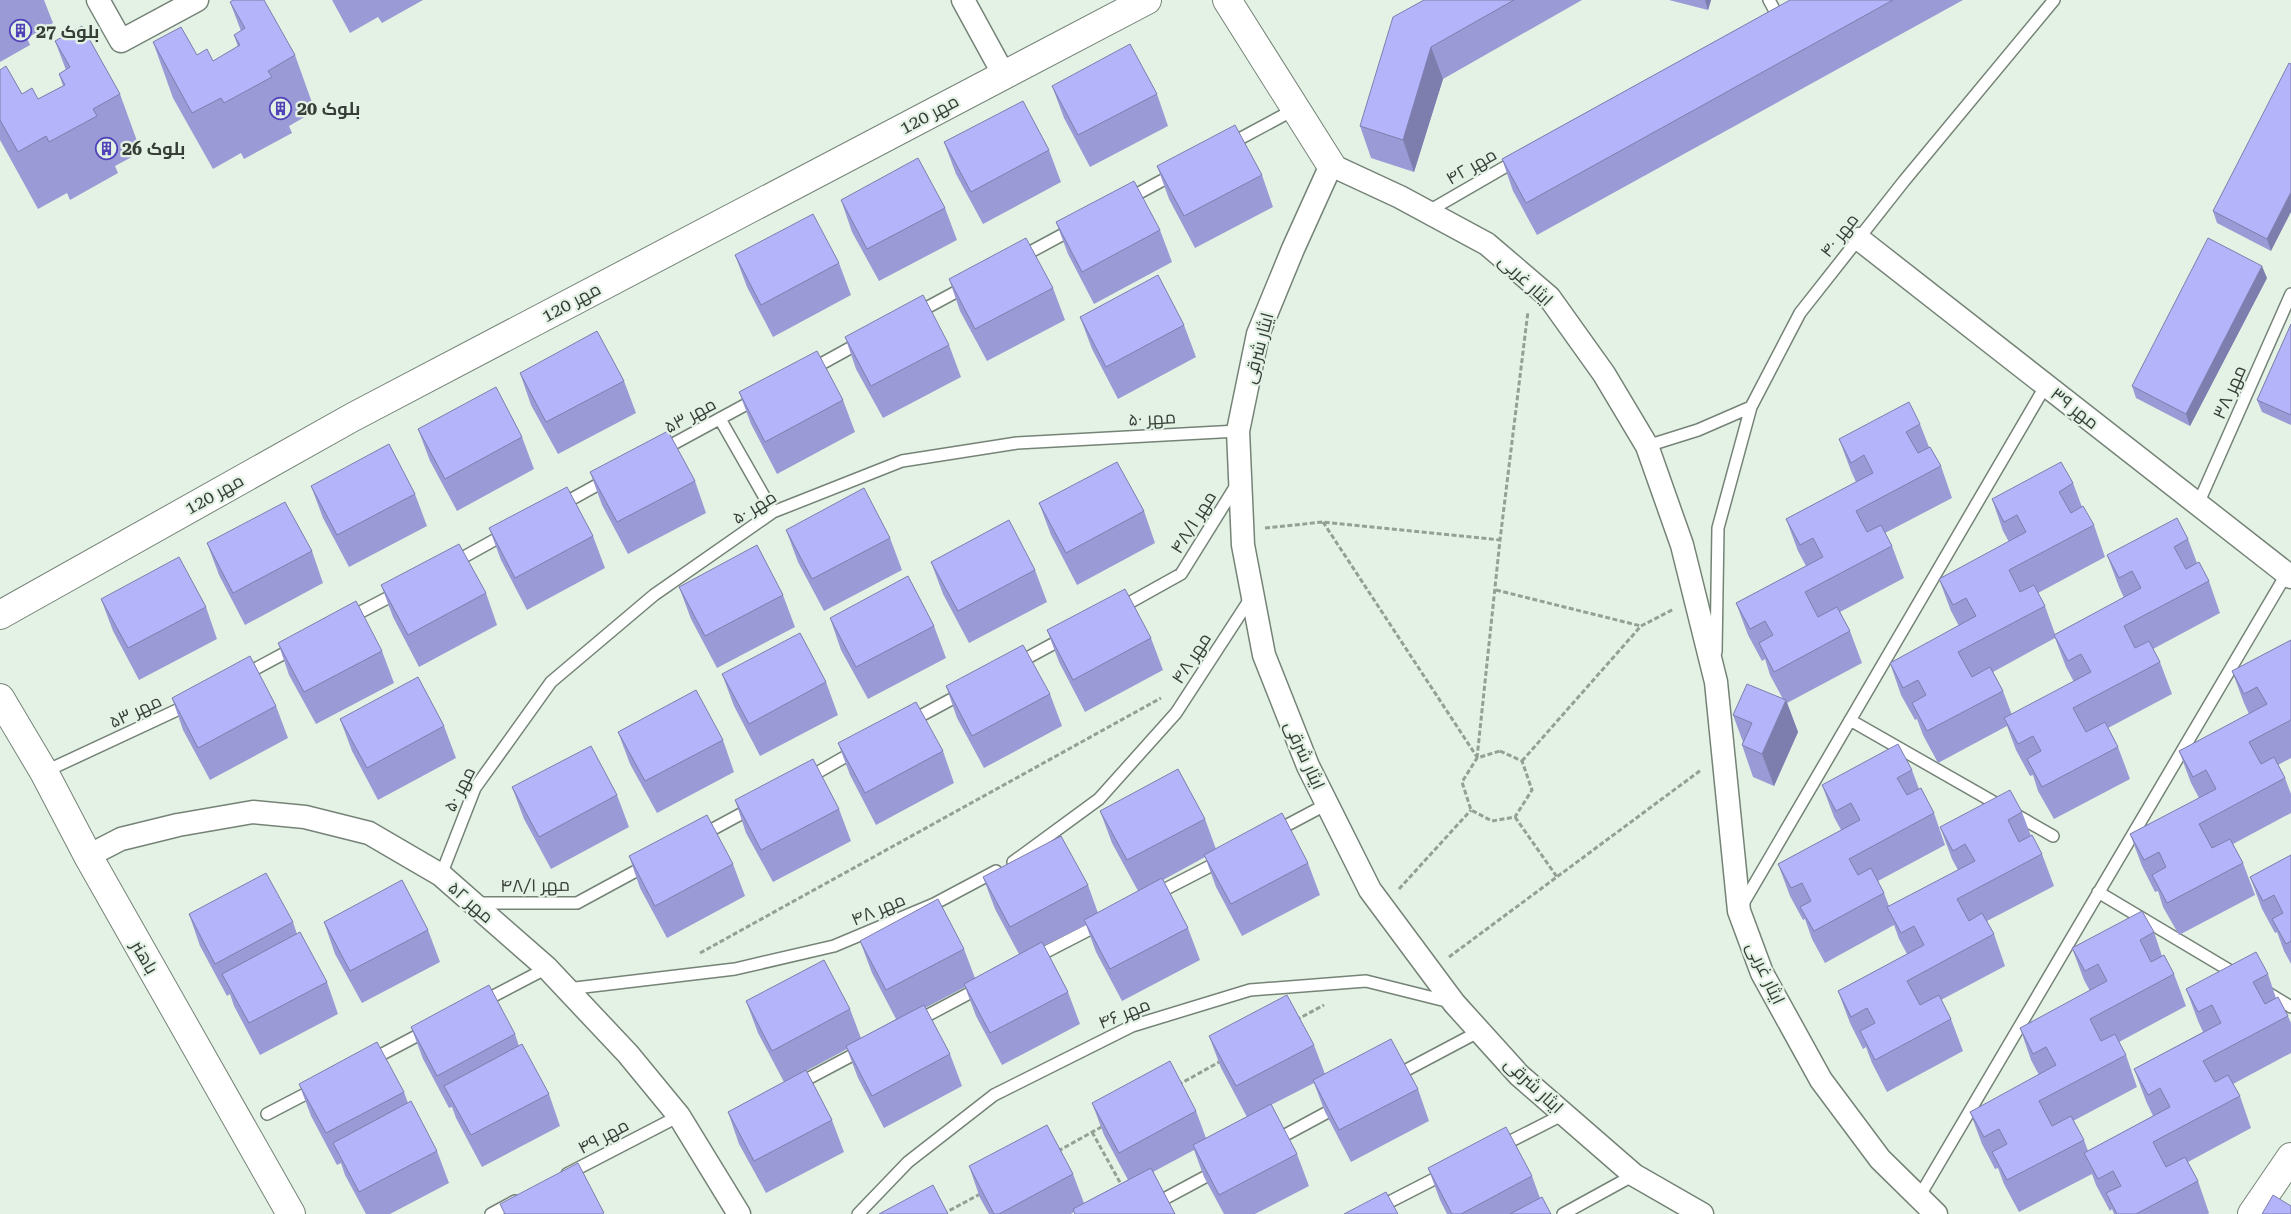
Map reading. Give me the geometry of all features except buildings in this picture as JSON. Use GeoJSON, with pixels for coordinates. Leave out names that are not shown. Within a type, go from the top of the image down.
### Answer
{"type":"FeatureCollection","features":[{"type":"Feature","properties":{"kind":"street"},"geometry":{"type":"LineString","coordinates":[[98,0],[121,41],[197,0]]}},
{"type":"Feature","properties":{"kind":"street"},"geometry":{"type":"LineString","coordinates":[[963,0],[1004,75]]}},
{"type":"Feature","properties":{"kind":"street","name":"مهر 120"},"geometry":{"type":"LineString","coordinates":[[0,615],[353,416],[1147,0]]}},
{"type":"Feature","properties":{"kind":"street"},"geometry":{"type":"LineString","coordinates":[[1227,0],[1331,165]]}},
{"type":"Feature","properties":{"kind":"street","name":"ایثار غربی"},"geometry":{"type":"LineString","coordinates":[[1331,165],[1487,244],[1549,297],[1604,374],[1647,446],[1682,545],[1716,682],[1739,911],[1762,974],[1821,1080],[1880,1159],[1936,1214]]}},
{"type":"Feature","properties":{"kind":"street","name":"ایثار شرقی"},"geometry":{"type":"LineString","coordinates":[[1331,165],[1293,249],[1258,334],[1238,431],[1243,545],[1264,655],[1308,766],[1370,890],[1454,1003],[1519,1075],[1634,1175],[1702,1214]]}},
{"type":"Feature","properties":{"kind":"street","name":"مهر ۳۹"},"geometry":{"type":"LineString","coordinates":[[1858,238],[2289,575]]}},
{"type":"Feature","properties":{"kind":"street","name":"باهنر"},"geometry":{"type":"LineString","coordinates":[[0,698],[44,772],[88,856],[292,1214]]}},
{"type":"Feature","properties":{"kind":"street","name":"مهر ۵۲"},"geometry":{"type":"LineString","coordinates":[[88,856],[121,839],[178,825],[253,812],[304,817],[369,834],[441,875],[547,968],[628,1054],[679,1116],[739,1214]]}},
{"type":"Feature","properties":{"kind":"street"},"geometry":{"type":"LineString","coordinates":[[2252,1214],[2291,1157]]}},
{"type":"Feature","properties":{"kind":"lane","name":"مهر ۴۰"},"geometry":{"type":"LineString","coordinates":[[1718,528],[1751,407],[1800,313],[1858,238],[2054,0]]}},
{"type":"Feature","properties":{"kind":"lane"},"geometry":{"type":"LineString","coordinates":[[1770,9],[1787,4]]}},
{"type":"Feature","properties":{"kind":"lane"},"geometry":{"type":"LineString","coordinates":[[1217,151],[1295,109]]}},
{"type":"Feature","properties":{"kind":"lane","name":"مهر ۴۲"},"geometry":{"type":"LineString","coordinates":[[1427,212],[1529,153]]}},
{"type":"Feature","properties":{"kind":"lane"},"geometry":{"type":"LineString","coordinates":[[1112,207],[1191,165]]}},
{"type":"Feature","properties":{"kind":"lane"},"geometry":{"type":"LineString","coordinates":[[1008,264],[1086,222]]}},
{"type":"Feature","properties":{"kind":"lane"},"geometry":{"type":"LineString","coordinates":[[903,320],[981,278]]}},
{"type":"Feature","properties":{"kind":"lane","name":"مهر ۳۸"},"geometry":{"type":"LineString","coordinates":[[2198,504],[2291,294]]}},
{"type":"Feature","properties":{"kind":"lane"},"geometry":{"type":"LineString","coordinates":[[798,376],[868,339]]}},
{"type":"Feature","properties":{"kind":"lane"},"geometry":{"type":"LineString","coordinates":[[1739,911],[2046,385]]}},
{"type":"Feature","properties":{"kind":"lane","name":"مهر ۵۳"},"geometry":{"type":"LineString","coordinates":[[650,456],[763,395]]}},
{"type":"Feature","properties":{"kind":"lane"},"geometry":{"type":"LineString","coordinates":[[1647,446],[1698,430],[1751,407]]}},
{"type":"Feature","properties":{"kind":"lane"},"geometry":{"type":"LineString","coordinates":[[720,419],[773,512]]}},
{"type":"Feature","properties":{"kind":"lane","name":"مهر ۵۰"},"geometry":{"type":"LineString","coordinates":[[441,875],[475,788],[551,682],[654,595],[773,512],[902,461],[1017,442],[1238,431]]}},
{"type":"Feature","properties":{"kind":"lane"},"geometry":{"type":"LineString","coordinates":[[554,508],[615,475]]}},
{"type":"Feature","properties":{"kind":"lane","name":"مهر ۴۸/۱"},"geometry":{"type":"LineString","coordinates":[[1111,612],[1182,574],[1240,478]]}},
{"type":"Feature","properties":{"kind":"lane"},"geometry":{"type":"LineString","coordinates":[[441,569],[520,527]]}},
{"type":"Feature","properties":{"kind":"lane","name":"ایثار غربی"},"geometry":{"type":"LineString","coordinates":[[1716,682],[1718,528]]}},
{"type":"Feature","properties":{"kind":"lane"},"geometry":{"type":"LineString","coordinates":[[1919,1197],[2098,892],[2289,575]]}},
{"type":"Feature","properties":{"kind":"lane"},"geometry":{"type":"LineString","coordinates":[[337,625],[406,588]]}},
{"type":"Feature","properties":{"kind":"lane","name":"مهر ۴۸"},"geometry":{"type":"LineString","coordinates":[[567,989],[734,970],[834,946],[934,904],[1023,857],[1099,799],[1176,713],[1253,595]]}},
{"type":"Feature","properties":{"kind":"lane"},"geometry":{"type":"LineString","coordinates":[[1006,669],[1076,631]]}},
{"type":"Feature","properties":{"kind":"lane"},"geometry":{"type":"LineString","coordinates":[[232,682],[311,639]]}},
{"type":"Feature","properties":{"kind":"lane"},"geometry":{"type":"LineString","coordinates":[[901,727],[971,688]]}},
{"type":"Feature","properties":{"kind":"lane","name":"مهر ۵۳"},"geometry":{"type":"LineString","coordinates":[[44,772],[198,700]]}},
{"type":"Feature","properties":{"kind":"lane"},"geometry":{"type":"LineString","coordinates":[[1850,720],[2053,836]]}},
{"type":"Feature","properties":{"kind":"lane"},"geometry":{"type":"LineString","coordinates":[[796,784],[866,746]]}},
{"type":"Feature","properties":{"kind":"lane"},"geometry":{"type":"LineString","coordinates":[[691,841],[761,803]]}},
{"type":"Feature","properties":{"kind":"lane"},"geometry":{"type":"LineString","coordinates":[[1266,836],[1327,804]]}},
{"type":"Feature","properties":{"kind":"lane"},"geometry":{"type":"LineString","coordinates":[[1143,901],[1230,855]]}},
{"type":"Feature","properties":{"kind":"lane","name":"مهر ۴۸/۱"},"geometry":{"type":"LineString","coordinates":[[473,903],[577,903],[656,860]]}},
{"type":"Feature","properties":{"kind":"lane"},"geometry":{"type":"LineString","coordinates":[[2098,892],[2291,1007]]}},
{"type":"Feature","properties":{"kind":"lane"},"geometry":{"type":"LineString","coordinates":[[1020,966],[1108,920]]}},
{"type":"Feature","properties":{"kind":"lane"},"geometry":{"type":"LineString","coordinates":[[468,1009],[547,968]]}},
{"type":"Feature","properties":{"kind":"lane"},"geometry":{"type":"LineString","coordinates":[[906,1026],[994,980]]}},
{"type":"Feature","properties":{"kind":"lane","name":"مهر ۴۶"},"geometry":{"type":"LineString","coordinates":[[858,1214],[908,1162],[994,1095],[1132,1026],[1250,990],[1366,981],[1454,1003]]}},
{"type":"Feature","properties":{"kind":"lane"},"geometry":{"type":"LineString","coordinates":[[363,1064],[442,1023]]}},
{"type":"Feature","properties":{"kind":"lane"},"geometry":{"type":"LineString","coordinates":[[1383,1083],[1480,1032]]}},
{"type":"Feature","properties":{"kind":"lane"},"geometry":{"type":"LineString","coordinates":[[784,1091],[872,1045]]}},
{"type":"Feature","properties":{"kind":"lane"},"geometry":{"type":"LineString","coordinates":[[267,1114],[328,1082]]}},
{"type":"Feature","properties":{"kind":"lane"},"geometry":{"type":"LineString","coordinates":[[1260,1148],[1348,1101]]}},
{"type":"Feature","properties":{"kind":"lane"},"geometry":{"type":"LineString","coordinates":[[1486,1153],[1564,1114]]}},
{"type":"Feature","properties":{"kind":"lane","name":"مهر ۴۹"},"geometry":{"type":"LineString","coordinates":[[559,1178],[679,1116]]}},
{"type":"Feature","properties":{"kind":"lane"},"geometry":{"type":"LineString","coordinates":[[1136,1214],[1225,1167]]}},
{"type":"Feature","properties":{"kind":"lane"},"geometry":{"type":"LineString","coordinates":[[1366,1214],[1452,1170]]}},
{"type":"Feature","properties":{"kind":"lane"},"geometry":{"type":"LineString","coordinates":[[1564,1214],[1634,1175]]}},
{"type":"Feature","properties":{"kind":"lane"},"geometry":{"type":"LineString","coordinates":[[491,1214],[525,1196]]}},
{"type":"Feature","properties":{"kind":"path"},"geometry":{"type":"LineString","coordinates":[[1477,758],[1500,751],[1522,761],[1532,790],[1515,817],[1492,821],[1471,810],[1462,782],[1477,758],[1500,540],[1532,283]]}},
{"type":"Feature","properties":{"kind":"path"},"geometry":{"type":"LineString","coordinates":[[1242,530],[1323,522],[1500,540]]}},
{"type":"Feature","properties":{"kind":"path"},"geometry":{"type":"LineString","coordinates":[[1323,522],[1477,758]]}},
{"type":"Feature","properties":{"kind":"path"},"geometry":{"type":"LineString","coordinates":[[1496,590],[1641,626]]}},
{"type":"Feature","properties":{"kind":"path"},"geometry":{"type":"LineString","coordinates":[[1522,761],[1641,626],[1695,598]]}},
{"type":"Feature","properties":{"kind":"path"},"geometry":{"type":"LineString","coordinates":[[696,955],[1199,678]]}},
{"type":"Feature","properties":{"kind":"path"},"geometry":{"type":"LineString","coordinates":[[1430,971],[1723,754]]}},
{"type":"Feature","properties":{"kind":"path"},"geometry":{"type":"LineString","coordinates":[[1383,907],[1471,810]]}},
{"type":"Feature","properties":{"kind":"path"},"geometry":{"type":"LineString","coordinates":[[1515,817],[1557,876]]}},
{"type":"Feature","properties":{"kind":"path"},"geometry":{"type":"LineString","coordinates":[[1289,1024],[1366,981]]}},
{"type":"Feature","properties":{"kind":"path"},"geometry":{"type":"LineString","coordinates":[[1169,1090],[1229,1057]]}},
{"type":"Feature","properties":{"kind":"path"},"geometry":{"type":"LineString","coordinates":[[1051,1155],[1109,1123]]}},
{"type":"Feature","properties":{"kind":"path"},"geometry":{"type":"LineString","coordinates":[[1092,1132],[1136,1214]]}},
{"type":"Feature","properties":{"kind":"path"},"geometry":{"type":"LineString","coordinates":[[943,1214],[984,1191]]}},
{"type":"Feature","properties":{"kind":"place","name":"بلوک 27"},"geometry":{"type":"Point","coordinates":[20,31]}},
{"type":"Feature","properties":{"kind":"place","name":"بلوک 20"},"geometry":{"type":"Point","coordinates":[281,108]}},
{"type":"Feature","properties":{"kind":"place","name":"بلوک 26"},"geometry":{"type":"Point","coordinates":[106,148]}}]}
